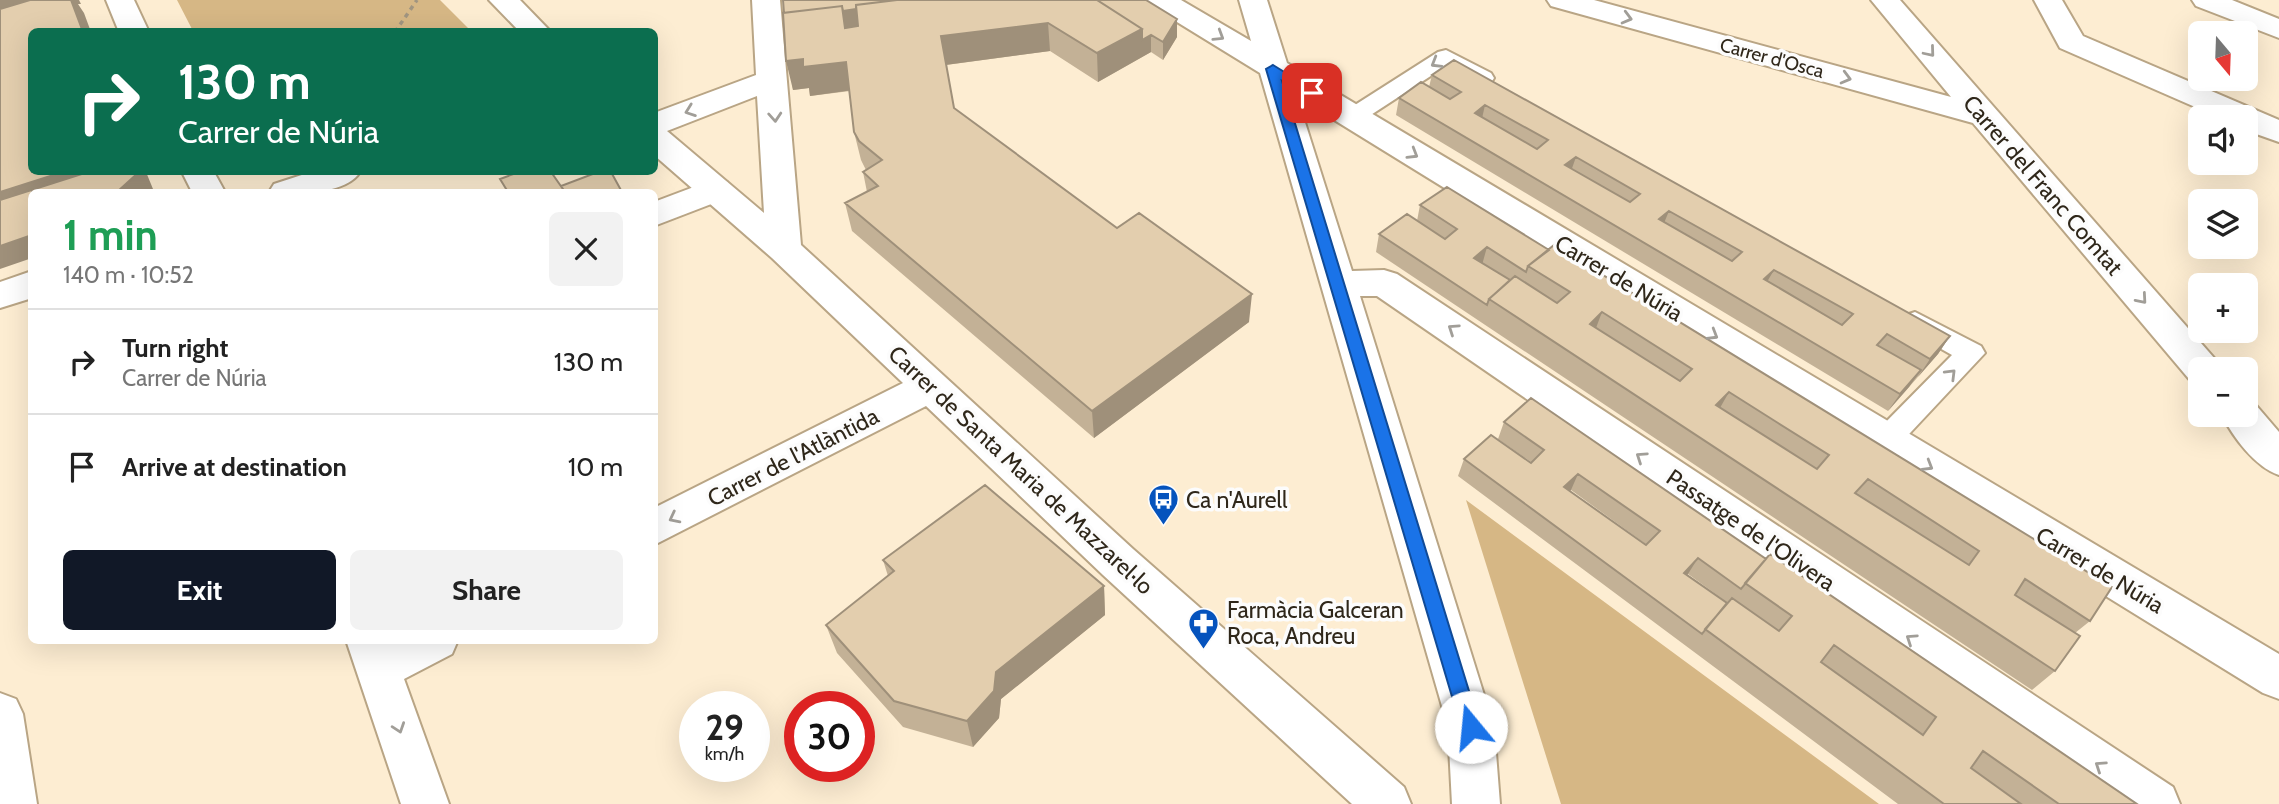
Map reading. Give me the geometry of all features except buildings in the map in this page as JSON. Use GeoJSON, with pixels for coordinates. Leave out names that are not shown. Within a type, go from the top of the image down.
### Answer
{"type":"FeatureCollection","features":[{"type":"Feature","properties":{"kind":"street"},"geometry":{"type":"LineString","coordinates":[[120,0],[132,28]]}},
{"type":"Feature","properties":{"kind":"street"},"geometry":{"type":"LineString","coordinates":[[503,0],[533,28]]}},
{"type":"Feature","properties":{"kind":"street"},"geometry":{"type":"LineString","coordinates":[[766,0],[784,249]]}},
{"type":"Feature","properties":{"kind":"street","name":"Carrer de Núria"},"geometry":{"type":"LineString","coordinates":[[1161,0],[2279,678]]}},
{"type":"Feature","properties":{"kind":"street"},"geometry":{"type":"LineString","coordinates":[[1253,0],[1471,727],[1476,804]]}},
{"type":"Feature","properties":{"kind":"street","name":"Carrer d'Osca"},"geometry":{"type":"LineString","coordinates":[[1561,0],[1984,116]]}},
{"type":"Feature","properties":{"kind":"street","name":"Carrer del Franc Comtat"},"geometry":{"type":"LineString","coordinates":[[1885,0],[2192,357]]}},
{"type":"Feature","properties":{"kind":"street"},"geometry":{"type":"LineString","coordinates":[[2048,0],[2071,41],[2218,105]]}},
{"type":"Feature","properties":{"kind":"street"},"geometry":{"type":"LineString","coordinates":[[2206,0],[2279,29]]}},
{"type":"Feature","properties":{"kind":"street"},"geometry":{"type":"LineString","coordinates":[[658,123],[772,80]]}},
{"type":"Feature","properties":{"kind":"street"},"geometry":{"type":"LineString","coordinates":[[2258,123],[2279,132]]}},
{"type":"Feature","properties":{"kind":"street","name":"Carrer de Santa Maria de Mazzarel·lo"},"geometry":{"type":"LineString","coordinates":[[658,140],[784,249],[1118,562],[1387,804]]}},
{"type":"Feature","properties":{"kind":"street"},"geometry":{"type":"LineString","coordinates":[[295,189],[335,175]]}},
{"type":"Feature","properties":{"kind":"street"},"geometry":{"type":"LineString","coordinates":[[658,213],[715,190]]}},
{"type":"Feature","properties":{"kind":"street","name":"Passatge de l'Olivera"},"geometry":{"type":"LineString","coordinates":[[1337,284],[1384,283],[2156,804]]}},
{"type":"Feature","properties":{"kind":"street"},"geometry":{"type":"LineString","coordinates":[[0,295],[28,285]]}},
{"type":"Feature","properties":{"kind":"street","name":"Carrer de l'Atlàntida"},"geometry":{"type":"LineString","coordinates":[[658,526],[931,386]]}},
{"type":"Feature","properties":{"kind":"street"},"geometry":{"type":"LineString","coordinates":[[2251,427],[2279,459]]}},
{"type":"Feature","properties":{"kind":"street"},"geometry":{"type":"LineString","coordinates":[[419,644],[373,655],[425,804]]}},
{"type":"Feature","properties":{"kind":"street"},"geometry":{"type":"LineString","coordinates":[[0,714],[13,804]]}},
{"type":"Feature","properties":{"kind":"lane"},"geometry":{"type":"LineString","coordinates":[[1352,117],[1446,57],[1505,90]]}},
{"type":"Feature","properties":{"kind":"lane"},"geometry":{"type":"LineString","coordinates":[[1886,440],[1971,353],[1900,313]]}},
{"type":"Feature","properties":{"kind":"path"},"geometry":{"type":"LineString","coordinates":[[398,28],[417,0]]}},
{"type":"Feature","properties":{"kind":"shaded area"},"geometry":{"type":"Polygon","coordinates":[[[177,0],[440,0],[468,28],[191,28],[177,0]]]}},
{"type":"Feature","properties":{"kind":"shaded area"},"geometry":{"type":"Polygon","coordinates":[[[1466,500],[1879,804],[1561,804],[1466,500]]]}},
{"type":"Feature","properties":{"kind":"place","name":"Ca n'Aurell"},"geometry":{"type":"Point","coordinates":[1163,527]}},
{"type":"Feature","properties":{"kind":"place","name":"Farmàcia Galceran Roca, Andreu"},"geometry":{"type":"Point","coordinates":[1204,650]}},
{"type":"Feature","properties":{"kind":"route"},"geometry":{"type":"LineString","coordinates":[[1312,93],[1273,69],[1471,727]]}}]}
